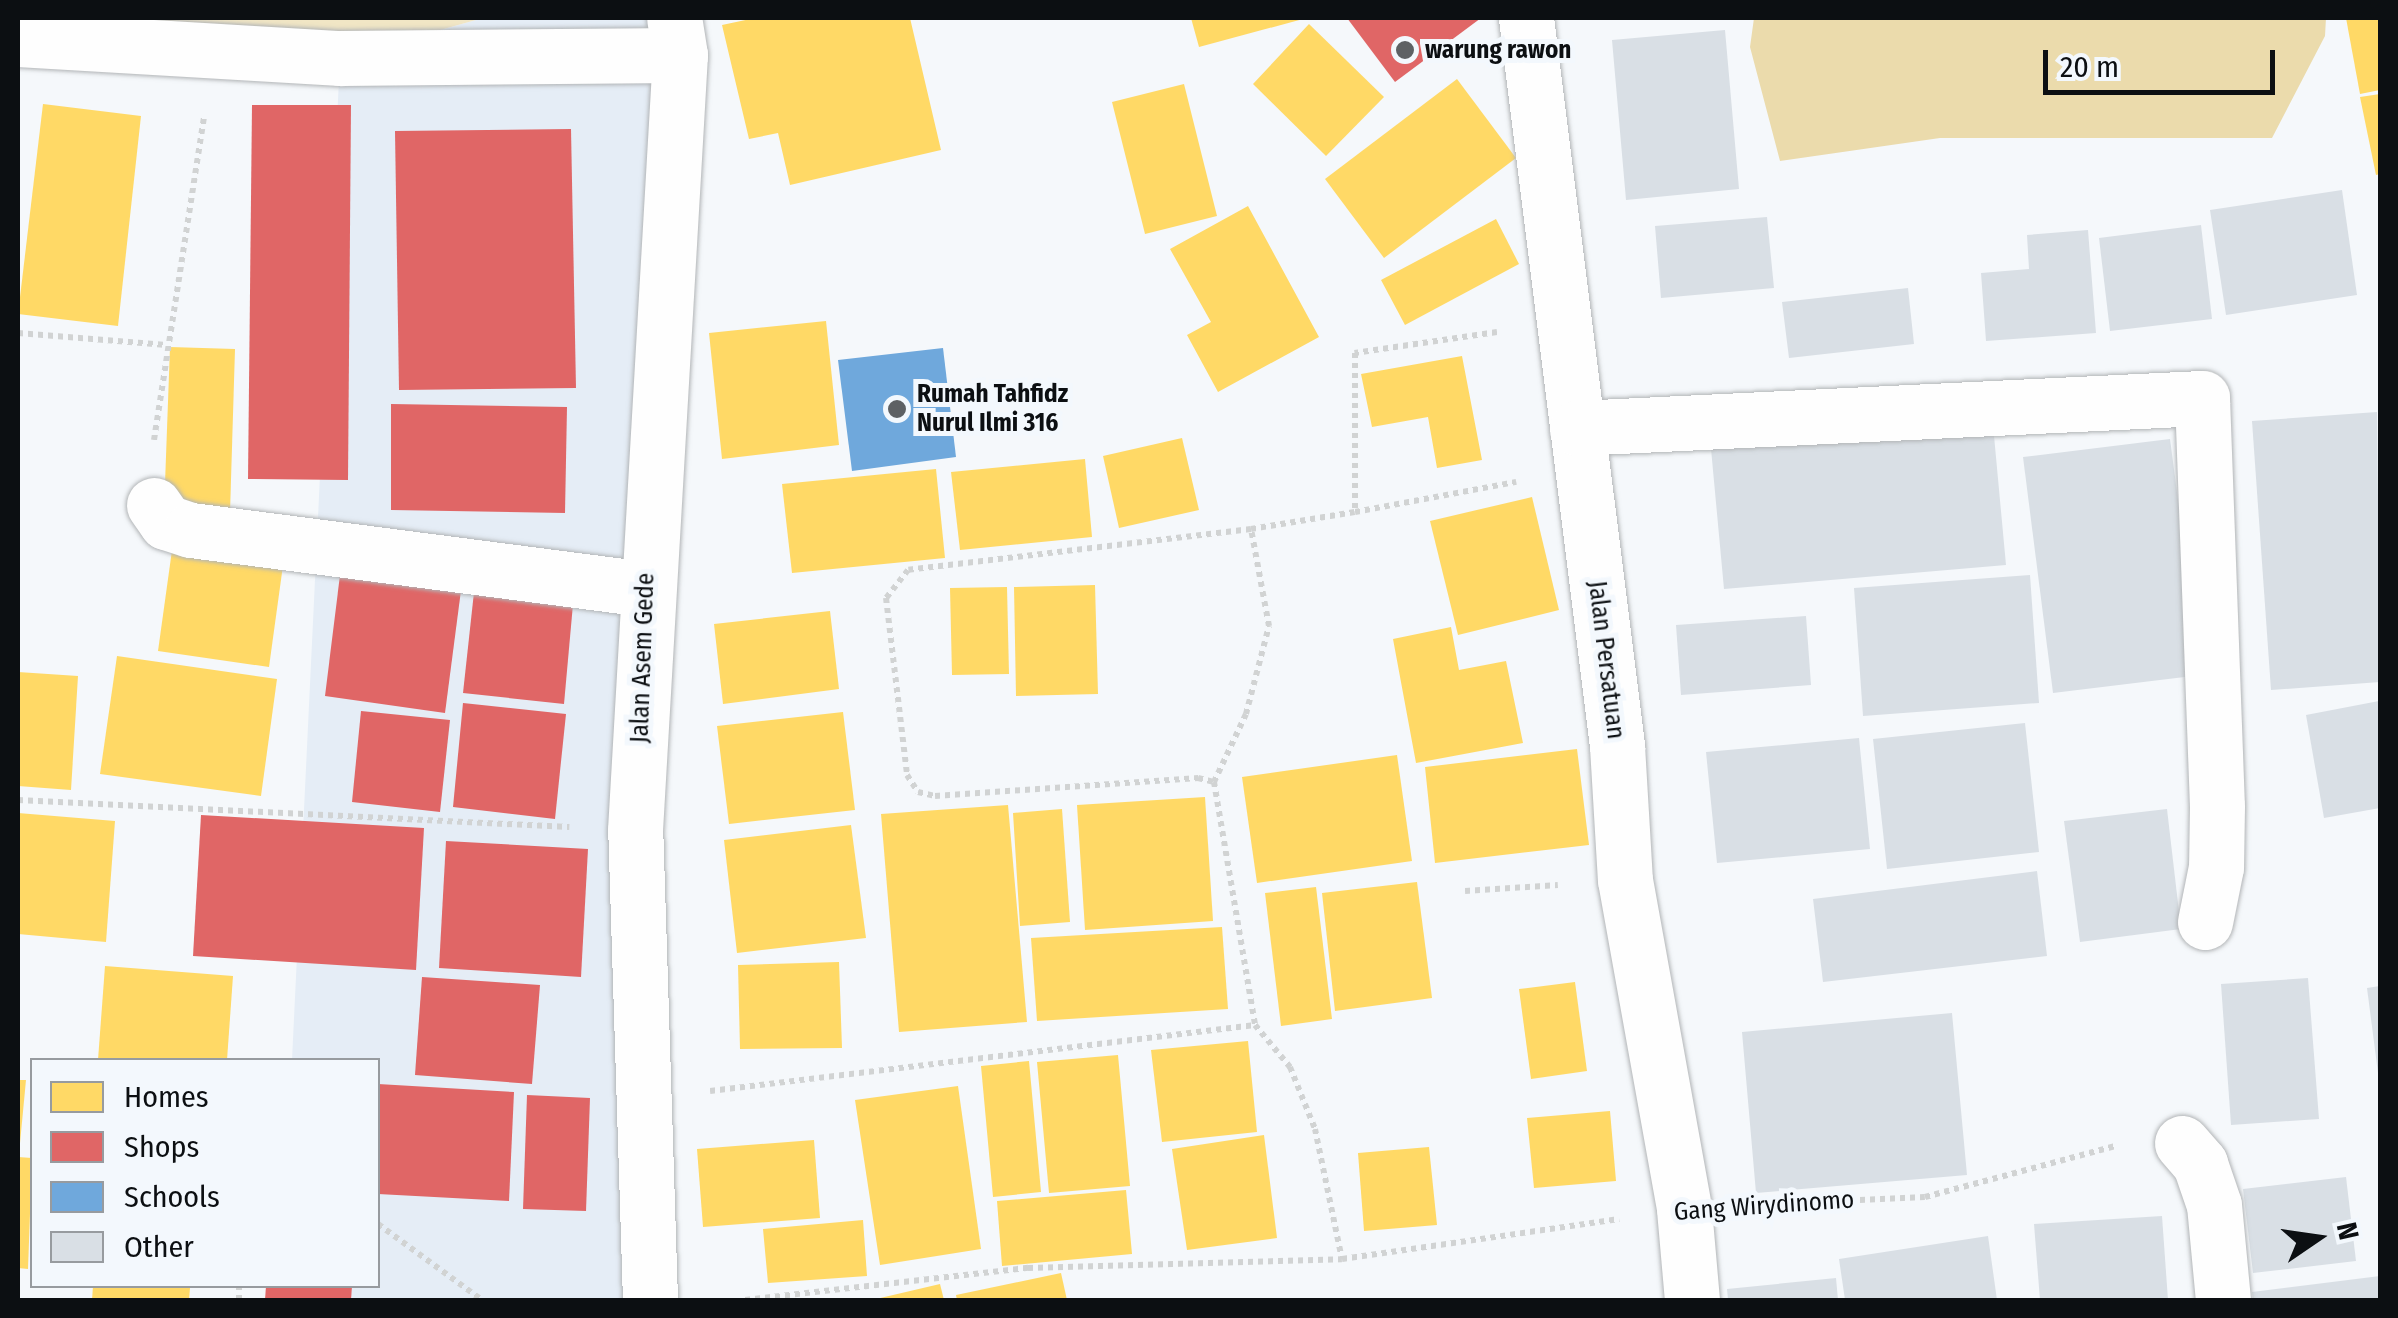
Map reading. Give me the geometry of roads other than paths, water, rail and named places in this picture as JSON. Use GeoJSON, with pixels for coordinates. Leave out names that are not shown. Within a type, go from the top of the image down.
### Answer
{"type":"FeatureCollection","features":[{"type":"Feature","properties":{"kind":"street","name":"Jalan Persatuan"},"geometry":{"type":"LineString","coordinates":[[1526,18],[1617,746],[1624,880],[1684,1209],[1692,1300]]}},
{"type":"Feature","properties":{"kind":"street"},"geometry":{"type":"LineString","coordinates":[[18,39],[340,58],[677,36]]}},
{"type":"Feature","properties":{"kind":"street","name":"Jalan Asem Gede"},"geometry":{"type":"LineString","coordinates":[[650,1300],[647,1099],[635,830],[644,589],[677,36]]}},
{"type":"Feature","properties":{"kind":"street"},"geometry":{"type":"LineString","coordinates":[[1580,448],[2202,398],[2216,806],[2216,867],[2205,922]]}},
{"type":"Feature","properties":{"kind":"street"},"geometry":{"type":"LineString","coordinates":[[154,505],[166,522],[191,530],[644,589]]}},
{"type":"Feature","properties":{"kind":"street"},"geometry":{"type":"LineString","coordinates":[[2182,1143],[2200,1164],[2214,1206],[2222,1300]]}},
{"type":"Feature","properties":{"kind":"place","name":"warung rawon"},"geometry":{"type":"Point","coordinates":[1405,50]}},
{"type":"Feature","properties":{"kind":"place","name":"Rumah Tahfidz Nurul Ilmi 316"},"geometry":{"type":"Point","coordinates":[897,409]}}]}
